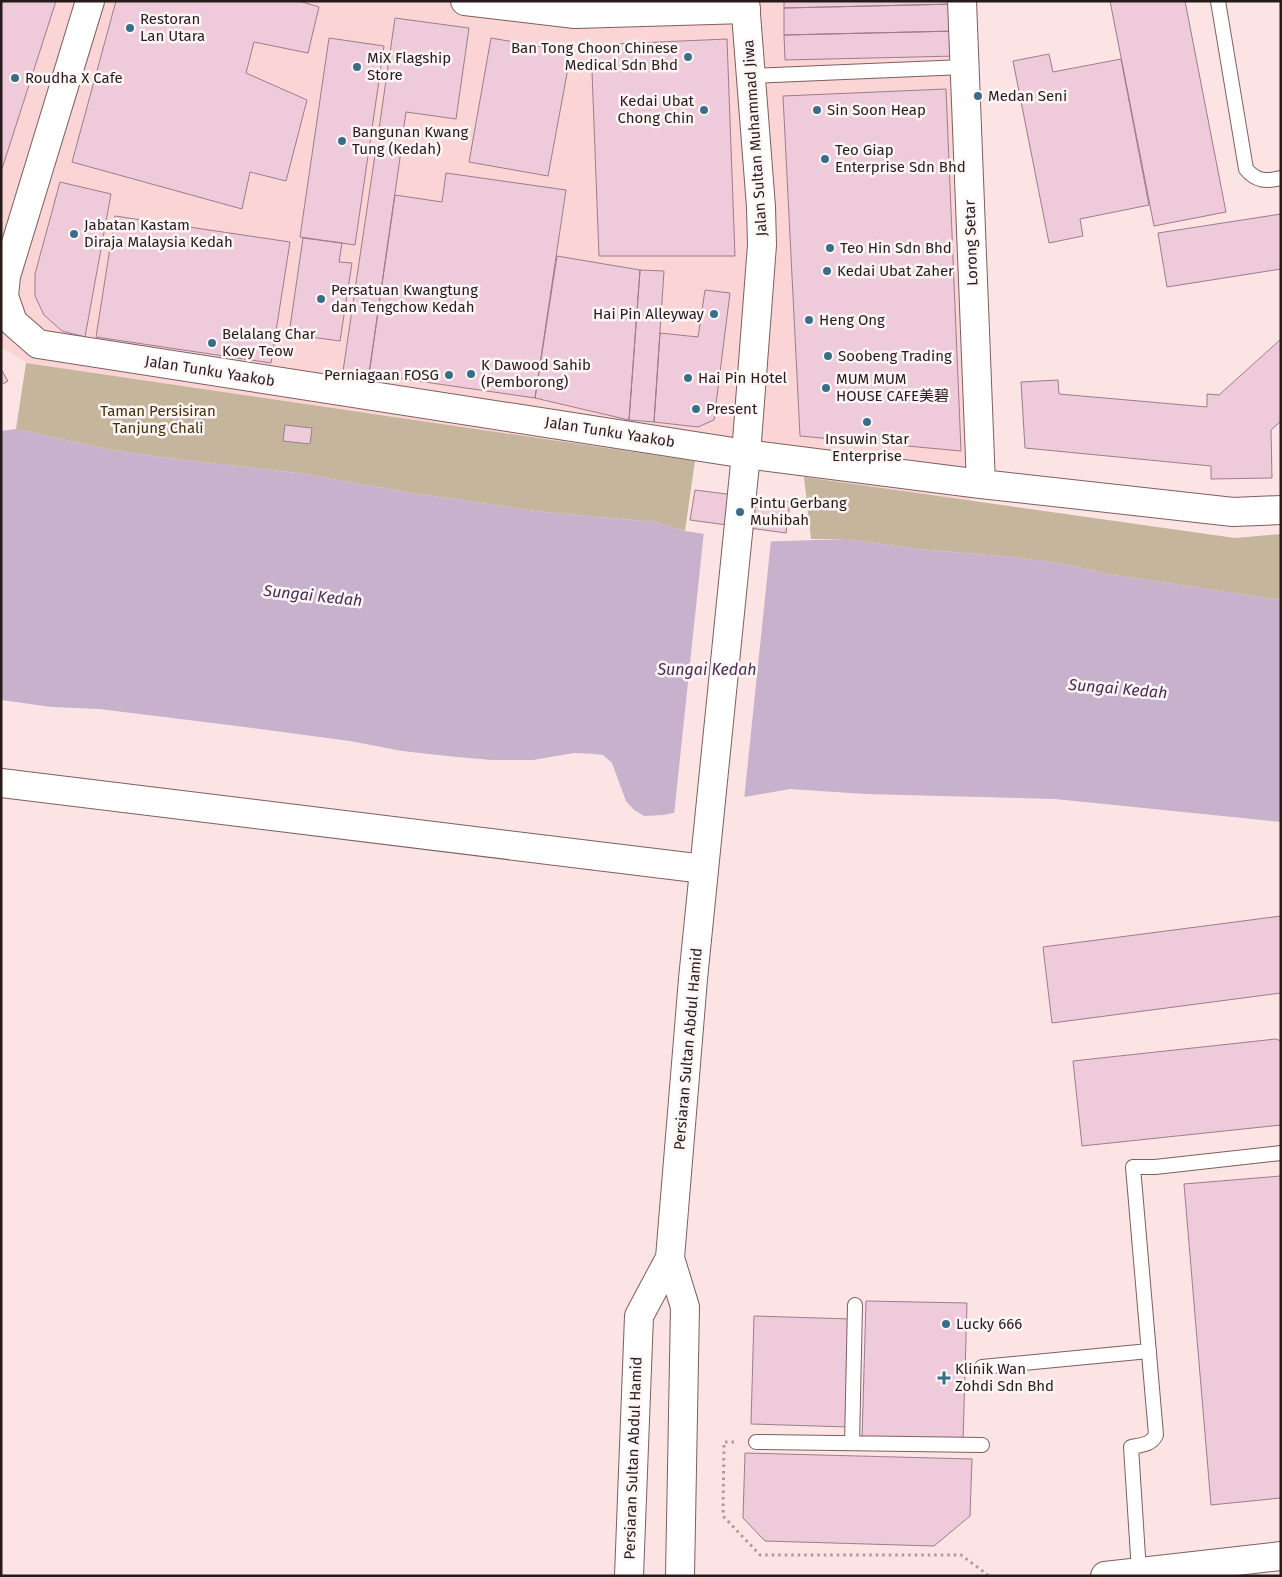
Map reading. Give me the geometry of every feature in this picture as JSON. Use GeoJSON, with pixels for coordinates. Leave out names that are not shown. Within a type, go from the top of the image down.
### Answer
{"type":"FeatureCollection","features":[{"type":"Feature","properties":{"kind":"street","name":"Jalan Tunku Yaakob"},"geometry":{"type":"LineString","coordinates":[[90,1],[6,276],[4,296],[13,322],[38,344],[746,454],[981,484],[1232,512],[1281,510]]}},
{"type":"Feature","properties":{"kind":"street"},"geometry":{"type":"LineString","coordinates":[[465,1],[575,8],[746,5]]}},
{"type":"Feature","properties":{"kind":"street","name":"Lorong Setar"},"geometry":{"type":"LineString","coordinates":[[962,1],[981,484]]}},
{"type":"Feature","properties":{"kind":"street","name":"Jalan Sultan Muhammad Jiwa"},"geometry":{"type":"LineString","coordinates":[[707,840],[746,454],[762,245],[761,207],[746,5]]}},
{"type":"Feature","properties":{"kind":"street"},"geometry":{"type":"LineString","coordinates":[[1,783],[704,870]]}},
{"type":"Feature","properties":{"kind":"street","name":"Persiaran Sultan Abdul Hamid"},"geometry":{"type":"LineString","coordinates":[[680,1576],[685,1307],[670,1258],[692,989],[707,840]]}},
{"type":"Feature","properties":{"kind":"street","name":"Persiaran Sultan Abdul Hamid"},"geometry":{"type":"LineString","coordinates":[[629,1576],[638,1316],[670,1258]]}},
{"type":"Feature","properties":{"kind":"street"},"geometry":{"type":"LineString","coordinates":[[1105,1576],[1281,1556]]}},
{"type":"Feature","properties":{"kind":"lane"},"geometry":{"type":"LineString","coordinates":[[1218,1],[1246,169],[1253,178],[1266,181],[1281,178]]}},
{"type":"Feature","properties":{"kind":"lane"},"geometry":{"type":"LineString","coordinates":[[750,76],[964,67]]}},
{"type":"Feature","properties":{"kind":"lane"},"geometry":{"type":"LineString","coordinates":[[1139,1572],[1131,1447],[1149,1443],[1154,1440],[1156,1435],[1133,1167],[1155,1167],[1281,1153]]}},
{"type":"Feature","properties":{"kind":"lane"},"geometry":{"type":"LineString","coordinates":[[852,1443],[855,1304]]}},
{"type":"Feature","properties":{"kind":"lane"},"geometry":{"type":"LineString","coordinates":[[982,1367],[1149,1351]]}},
{"type":"Feature","properties":{"kind":"lane"},"geometry":{"type":"LineString","coordinates":[[756,1442],[982,1445]]}},
{"type":"Feature","properties":{"kind":"path"},"geometry":{"type":"LineString","coordinates":[[756,1442],[724,1442],[723,1516],[760,1555],[961,1555],[988,1574]]}},
{"type":"Feature","properties":{"kind":"shaded area"},"geometry":{"type":"Polygon","coordinates":[[[1,1],[953,1],[971,501],[804,477],[714,457],[695,461],[26,363],[1,347],[1,1]]]}},
{"type":"Feature","properties":{"kind":"green space","name":"Taman Persisiran Tanjung Chali"},"geometry":{"type":"Polygon","coordinates":[[[26,363],[695,461],[685,531],[655,522],[543,512],[412,493],[297,473],[111,450],[16,429],[26,363]]]}},
{"type":"Feature","properties":{"kind":"green space"},"geometry":{"type":"Polygon","coordinates":[[[804,477],[1235,538],[1281,534],[1281,600],[1107,574],[1065,564],[1012,557],[917,549],[847,539],[811,539],[804,477]]]}},
{"type":"Feature","properties":{"kind":"water","name":"Sungai Kedah"},"geometry":{"type":"Polygon","coordinates":[[[16,429],[111,450],[297,473],[412,493],[543,512],[655,522],[685,531],[756,542],[847,539],[917,549],[1012,557],[1065,564],[1107,574],[1281,600],[1281,822],[1055,799],[865,794],[790,789],[664,815],[644,816],[634,810],[626,801],[612,763],[603,755],[574,753],[533,760],[492,760],[457,757],[402,751],[350,741],[229,725],[99,709],[52,707],[1,700],[1,431],[16,429]]]}},
{"type":"Feature","properties":{"kind":"pier"},"geometry":{"type":"Polygon","coordinates":[[[704,531],[771,540],[744,800],[674,815],[704,531]]]}},
{"type":"Feature","properties":{"kind":"building"},"geometry":{"type":"Polygon","coordinates":[[[1,1],[56,1],[1,172],[1,1]]]}},
{"type":"Feature","properties":{"kind":"building"},"geometry":{"type":"Polygon","coordinates":[[[116,1],[299,1],[319,7],[308,53],[254,42],[246,73],[307,100],[286,181],[250,172],[242,209],[72,162],[116,1]]]}},
{"type":"Feature","properties":{"kind":"building"},"geometry":{"type":"Polygon","coordinates":[[[784,1],[956,1],[956,4],[784,8],[784,1]]]}},
{"type":"Feature","properties":{"kind":"building"},"geometry":{"type":"Polygon","coordinates":[[[1110,1],[1185,1],[1226,212],[1154,226],[1110,1]]]}},
{"type":"Feature","properties":{"kind":"building"},"geometry":{"type":"Polygon","coordinates":[[[956,4],[956,31],[784,35],[784,8],[956,4]]]}},
{"type":"Feature","properties":{"kind":"building"},"geometry":{"type":"Polygon","coordinates":[[[395,18],[469,28],[456,119],[406,112],[403,133],[379,129],[395,18]]]}},
{"type":"Feature","properties":{"kind":"building"},"geometry":{"type":"Polygon","coordinates":[[[956,31],[957,56],[785,60],[784,35],[956,31]]]}},
{"type":"Feature","properties":{"kind":"building","name":"Bangunan Kwang Tung (Kedah)"},"geometry":{"type":"Polygon","coordinates":[[[329,38],[384,46],[355,245],[300,237],[329,38]]]}},
{"type":"Feature","properties":{"kind":"building"},"geometry":{"type":"Polygon","coordinates":[[[491,38],[571,52],[548,176],[469,162],[491,38]]]}},
{"type":"Feature","properties":{"kind":"building"},"geometry":{"type":"Polygon","coordinates":[[[727,39],[735,256],[599,256],[591,45],[727,39]]]}},
{"type":"Feature","properties":{"kind":"building"},"geometry":{"type":"Polygon","coordinates":[[[1049,54],[1053,72],[1121,59],[1149,205],[1080,219],[1083,236],[1049,243],[1013,61],[1049,54]]]}},
{"type":"Feature","properties":{"kind":"building"},"geometry":{"type":"Polygon","coordinates":[[[946,89],[961,451],[800,436],[783,96],[946,89]]]}},
{"type":"Feature","properties":{"kind":"building"},"geometry":{"type":"Polygon","coordinates":[[[376,148],[401,151],[369,374],[343,371],[376,148]]]}},
{"type":"Feature","properties":{"kind":"building"},"geometry":{"type":"Polygon","coordinates":[[[446,173],[566,190],[535,398],[369,374],[395,195],[442,202],[446,173]]]}},
{"type":"Feature","properties":{"kind":"building","name":"Jabatan Kastam Diraja Malaysia Kedah"},"geometry":{"type":"Polygon","coordinates":[[[60,182],[111,194],[85,337],[62,331],[44,315],[35,296],[35,274],[60,182]]]}},
{"type":"Feature","properties":{"kind":"building"},"geometry":{"type":"Polygon","coordinates":[[[1281,214],[1281,269],[1167,287],[1158,233],[1281,214]]]}},
{"type":"Feature","properties":{"kind":"building"},"geometry":{"type":"Polygon","coordinates":[[[115,216],[290,242],[271,363],[96,337],[115,216]]]}},
{"type":"Feature","properties":{"kind":"building","name":"Persatuan Kwangtung dan Tengchow Kedah"},"geometry":{"type":"Polygon","coordinates":[[[303,238],[342,243],[339,262],[352,263],[340,341],[289,334],[303,238]]]}},
{"type":"Feature","properties":{"kind":"building"},"geometry":{"type":"Polygon","coordinates":[[[557,256],[640,270],[629,420],[535,398],[557,256]]]}},
{"type":"Feature","properties":{"kind":"building"},"geometry":{"type":"Polygon","coordinates":[[[640,270],[664,271],[654,422],[629,420],[640,270]]]}},
{"type":"Feature","properties":{"kind":"building","name":"Hai Pin Hotel"},"geometry":{"type":"Polygon","coordinates":[[[705,290],[730,293],[714,420],[698,427],[654,422],[660,333],[698,337],[705,290]]]}},
{"type":"Feature","properties":{"kind":"building"},"geometry":{"type":"Polygon","coordinates":[[[1281,339],[1281,421],[1271,430],[1272,478],[1211,479],[1211,466],[1025,448],[1021,382],[1058,380],[1059,394],[1207,407],[1207,394],[1219,395],[1281,339]]]}},
{"type":"Feature","properties":{"kind":"building"},"geometry":{"type":"Polygon","coordinates":[[[1,369],[8,381],[1,385],[1,369]]]}},
{"type":"Feature","properties":{"kind":"building"},"geometry":{"type":"Polygon","coordinates":[[[285,425],[312,428],[310,444],[283,441],[285,425]]]}},
{"type":"Feature","properties":{"kind":"building","name":"Pintu Gerbang Muhibah"},"geometry":{"type":"Polygon","coordinates":[[[695,490],[790,502],[786,533],[690,520],[695,490]]]}},
{"type":"Feature","properties":{"kind":"building"},"geometry":{"type":"Polygon","coordinates":[[[1281,916],[1281,993],[1052,1023],[1043,947],[1281,916]]]}},
{"type":"Feature","properties":{"kind":"building"},"geometry":{"type":"Polygon","coordinates":[[[1276,1039],[1281,1041],[1281,1125],[1082,1146],[1073,1061],[1276,1039]]]}},
{"type":"Feature","properties":{"kind":"building"},"geometry":{"type":"Polygon","coordinates":[[[1281,1176],[1281,1498],[1211,1505],[1184,1184],[1281,1176]]]}},
{"type":"Feature","properties":{"kind":"building"},"geometry":{"type":"Polygon","coordinates":[[[866,1301],[967,1303],[963,1442],[862,1439],[866,1301]]]}},
{"type":"Feature","properties":{"kind":"building"},"geometry":{"type":"Polygon","coordinates":[[[754,1316],[851,1319],[848,1427],[751,1424],[754,1316]]]}},
{"type":"Feature","properties":{"kind":"building"},"geometry":{"type":"Polygon","coordinates":[[[745,1453],[972,1459],[970,1516],[934,1546],[765,1541],[743,1518],[745,1453]]]}},
{"type":"Feature","properties":{"kind":"place","name":"Restoran Lan Utara"},"geometry":{"type":"Point","coordinates":[130,28]}},
{"type":"Feature","properties":{"kind":"place","name":"Ban Tong Choon Chinese Medical Sdn Bhd"},"geometry":{"type":"Point","coordinates":[688,57]}},
{"type":"Feature","properties":{"kind":"place","name":"MiX Flagship Store"},"geometry":{"type":"Point","coordinates":[357,67]}},
{"type":"Feature","properties":{"kind":"place","name":"Roudha X Cafe"},"geometry":{"type":"Point","coordinates":[15,78]}},
{"type":"Feature","properties":{"kind":"place","name":"Medan Seni"},"geometry":{"type":"Point","coordinates":[978,96]}},
{"type":"Feature","properties":{"kind":"place","name":"Kedai Ubat Chong Chin"},"geometry":{"type":"Point","coordinates":[704,110]}},
{"type":"Feature","properties":{"kind":"place","name":"Sin Soon Heap"},"geometry":{"type":"Point","coordinates":[817,110]}},
{"type":"Feature","properties":{"kind":"place","name":"Bangunan Kwang Tung (Kedah)"},"geometry":{"type":"Point","coordinates":[342,141]}},
{"type":"Feature","properties":{"kind":"place","name":"Teo Giap Enterprise Sdn Bhd"},"geometry":{"type":"Point","coordinates":[825,159]}},
{"type":"Feature","properties":{"kind":"place","name":"Jabatan Kastam Diraja Malaysia Kedah"},"geometry":{"type":"Point","coordinates":[74,234]}},
{"type":"Feature","properties":{"kind":"place","name":"Teo Hin Sdn Bhd"},"geometry":{"type":"Point","coordinates":[830,248]}},
{"type":"Feature","properties":{"kind":"place","name":"Kedai Ubat Zaher"},"geometry":{"type":"Point","coordinates":[827,271]}},
{"type":"Feature","properties":{"kind":"place","name":"Persatuan Kwangtung dan Tengchow Kedah"},"geometry":{"type":"Point","coordinates":[321,299]}},
{"type":"Feature","properties":{"kind":"place","name":"Hai Pin Alleyway"},"geometry":{"type":"Point","coordinates":[714,314]}},
{"type":"Feature","properties":{"kind":"place","name":"Heng Ong"},"geometry":{"type":"Point","coordinates":[809,320]}},
{"type":"Feature","properties":{"kind":"place","name":"Belalang Char Koey Teow"},"geometry":{"type":"Point","coordinates":[212,343]}},
{"type":"Feature","properties":{"kind":"place","name":"Soobeng Trading"},"geometry":{"type":"Point","coordinates":[828,356]}},
{"type":"Feature","properties":{"kind":"place","name":"K Dawood Sahib (Pemborong)"},"geometry":{"type":"Point","coordinates":[471,374]}},
{"type":"Feature","properties":{"kind":"place","name":"Perniagaan FOSG"},"geometry":{"type":"Point","coordinates":[449,375]}},
{"type":"Feature","properties":{"kind":"place","name":"Hai Pin Hotel"},"geometry":{"type":"Point","coordinates":[688,378]}},
{"type":"Feature","properties":{"kind":"place","name":"MUM MUM HOUSE CAFE美碧"},"geometry":{"type":"Point","coordinates":[826,388]}},
{"type":"Feature","properties":{"kind":"place","name":"Present"},"geometry":{"type":"Point","coordinates":[696,409]}},
{"type":"Feature","properties":{"kind":"place","name":"Insuwin Star Enterprise"},"geometry":{"type":"Point","coordinates":[867,422]}},
{"type":"Feature","properties":{"kind":"place","name":"Pintu Gerbang Muhibah"},"geometry":{"type":"Point","coordinates":[740,512]}},
{"type":"Feature","properties":{"kind":"place","name":"Lucky 666"},"geometry":{"type":"Point","coordinates":[946,1324]}},
{"type":"Feature","properties":{"kind":"place","name":"Klinik Wan Zohdi Sdn Bhd"},"geometry":{"type":"Point","coordinates":[944,1378]}}]}
